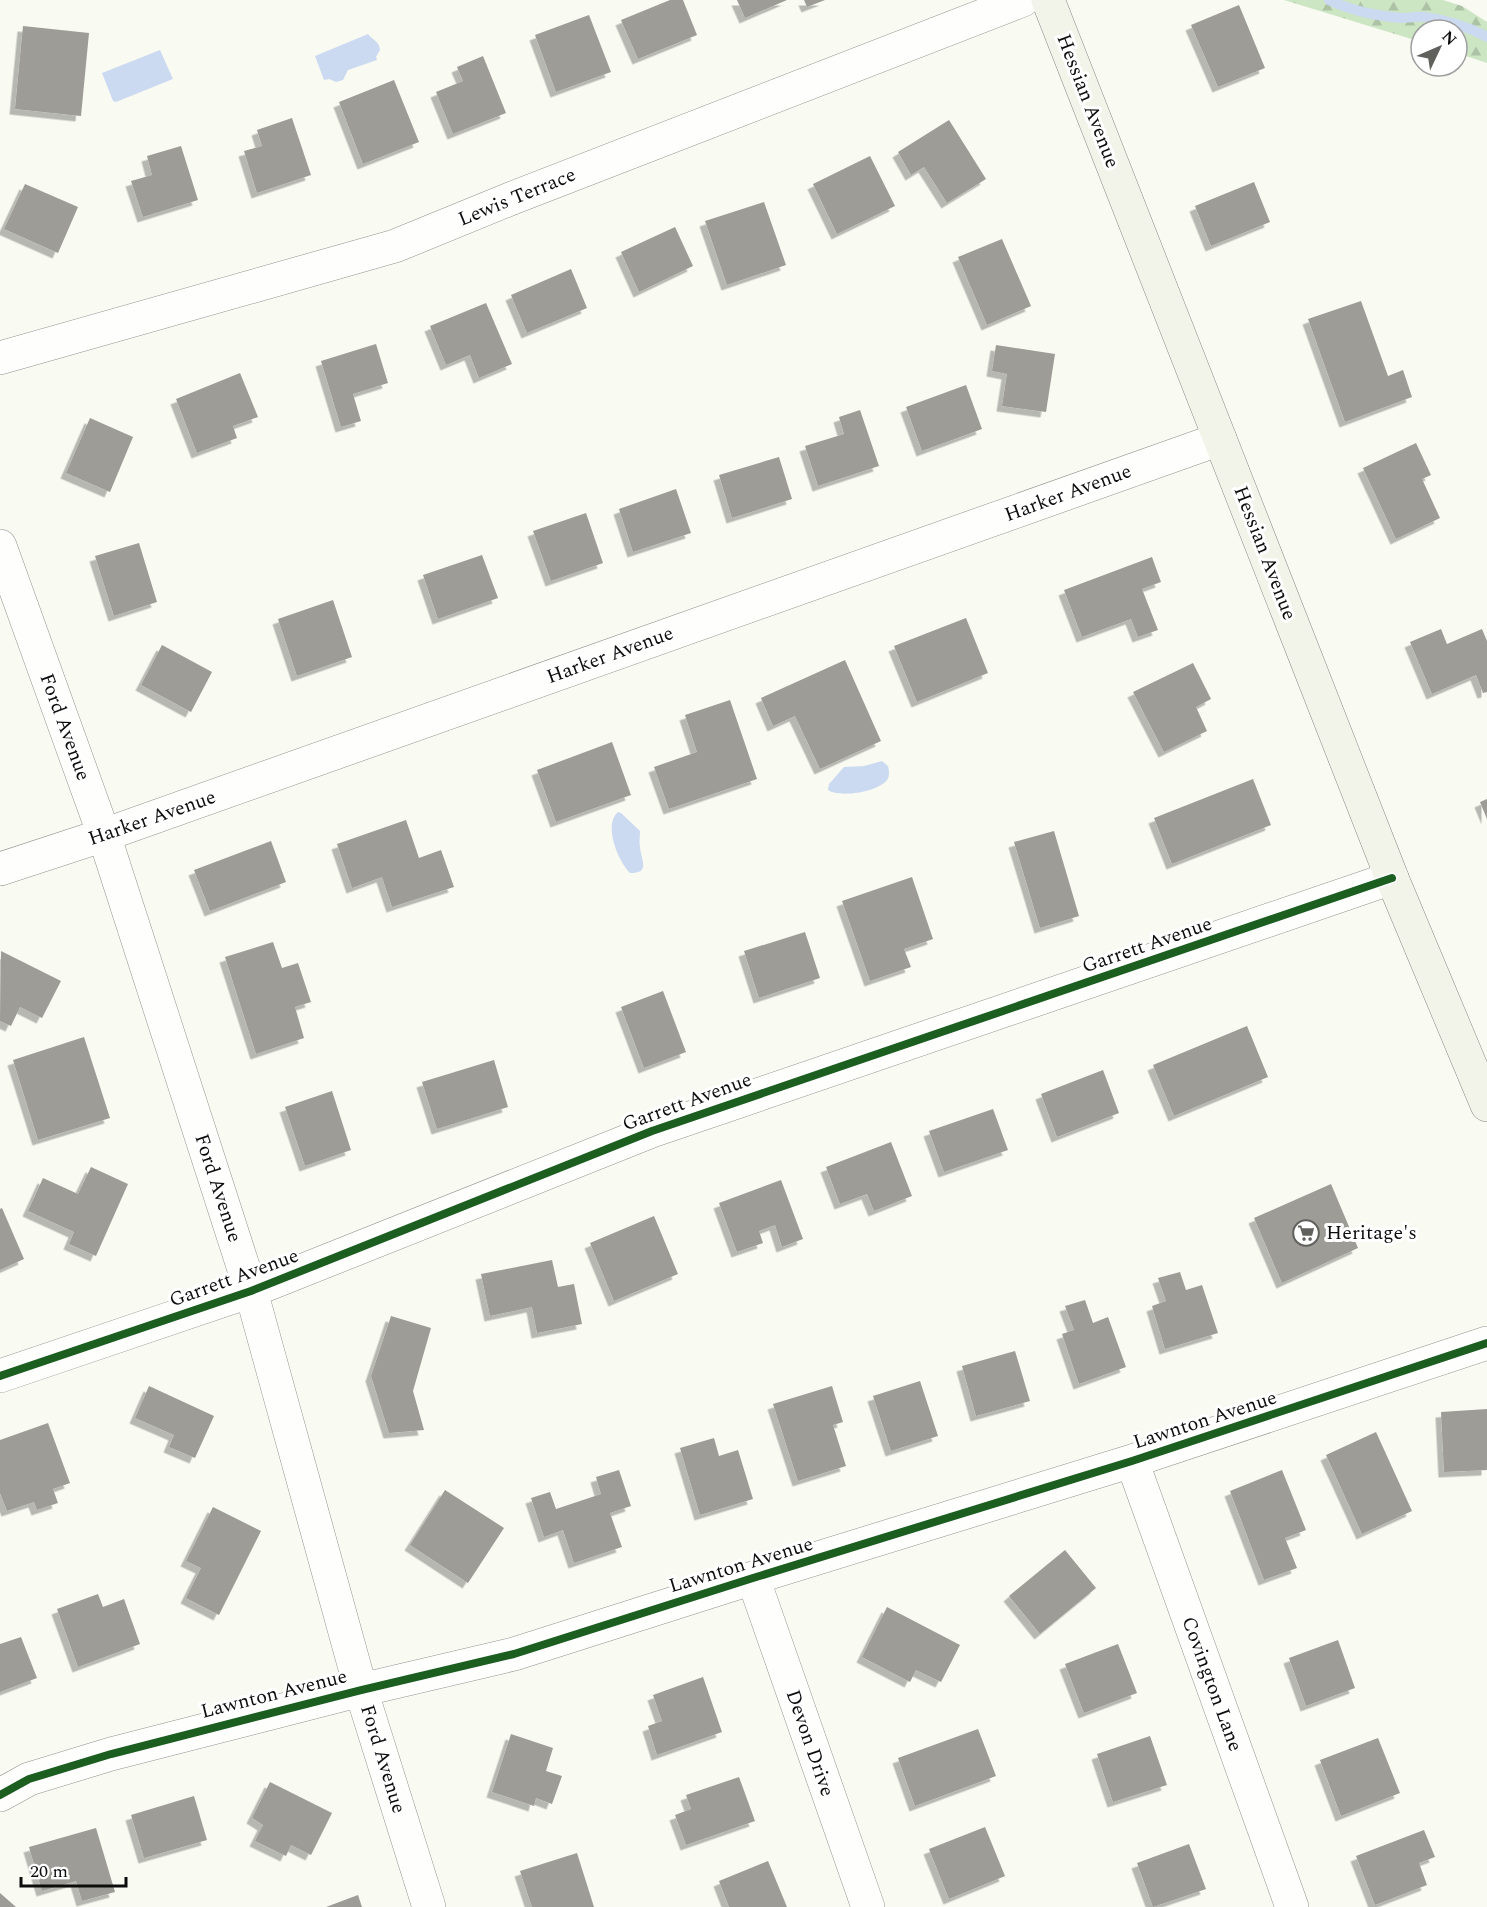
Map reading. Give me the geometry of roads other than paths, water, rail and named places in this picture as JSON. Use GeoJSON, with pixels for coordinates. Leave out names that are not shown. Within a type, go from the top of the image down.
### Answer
{"type":"FeatureCollection","features":[{"type":"Feature","properties":{"kind":"main road","name":"Hessian Avenue"},"geometry":{"type":"LineString","coordinates":[[1048,0],[1392,878],[1487,1105]]}},
{"type":"Feature","properties":{"kind":"street","name":"Lewis Terrace"},"geometry":{"type":"LineString","coordinates":[[0,358],[395,246],[510,199],[1023,0]]}},
{"type":"Feature","properties":{"kind":"street","name":"Harker Avenue"},"geometry":{"type":"LineString","coordinates":[[0,869],[104,835],[1220,439]]}},
{"type":"Feature","properties":{"kind":"street","name":"Ford Avenue"},"geometry":{"type":"LineString","coordinates":[[0,546],[104,835],[251,1292],[361,1690],[429,1907]]}},
{"type":"Feature","properties":{"kind":"street","name":"Garrett Avenue"},"geometry":{"type":"LineString","coordinates":[[0,1376],[251,1292],[652,1131],[1392,878]]}},
{"type":"Feature","properties":{"kind":"street","name":"Lawnton Avenue"},"geometry":{"type":"LineString","coordinates":[[0,1795],[29,1779],[71,1765],[361,1690],[514,1654],[1132,1461],[1487,1343]]}},
{"type":"Feature","properties":{"kind":"street","name":"Covington Lane"},"geometry":{"type":"LineString","coordinates":[[1132,1461],[1292,1907]]}},
{"type":"Feature","properties":{"kind":"street","name":"Devon Drive"},"geometry":{"type":"LineString","coordinates":[[753,1578],[868,1907]]}},
{"type":"Feature","properties":{"kind":"water"},"geometry":{"type":"Polygon","coordinates":[[[368,34],[379,47],[377,60],[348,70],[343,80],[336,82],[329,79],[324,80],[315,56],[368,34]]]}},
{"type":"Feature","properties":{"kind":"water"},"geometry":{"type":"Polygon","coordinates":[[[160,50],[173,79],[116,102],[113,101],[102,73],[160,50]]]}},
{"type":"Feature","properties":{"kind":"water"},"geometry":{"type":"Polygon","coordinates":[[[882,761],[888,766],[888,778],[876,788],[850,794],[828,790],[829,784],[844,767],[864,766],[882,761]]]}},
{"type":"Feature","properties":{"kind":"water"},"geometry":{"type":"Polygon","coordinates":[[[618,812],[640,831],[643,865],[641,871],[630,873],[617,852],[612,825],[618,812]]]}},
{"type":"Feature","properties":{"kind":"waterway"},"geometry":{"type":"LineString","coordinates":[[1329,0],[1355,10],[1383,16],[1441,20],[1487,37]]}},
{"type":"Feature","properties":{"kind":"place","name":"Heritage's"},"geometry":{"type":"Point","coordinates":[1306,1233]}}]}
